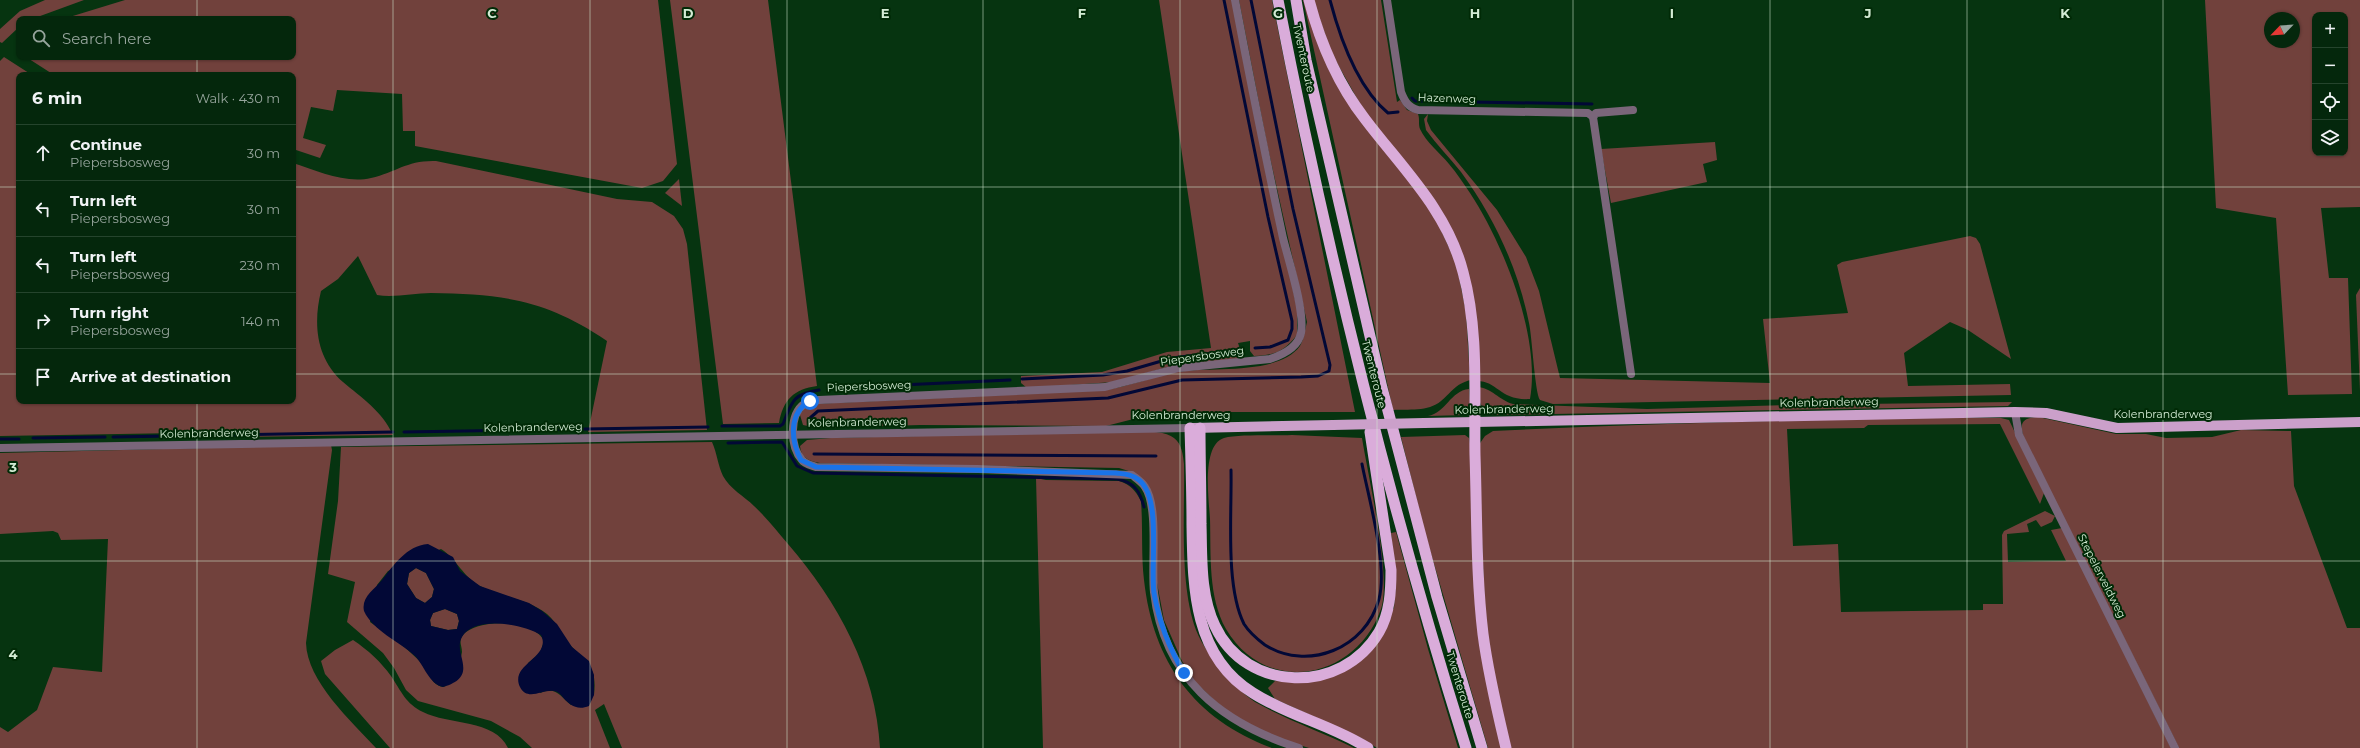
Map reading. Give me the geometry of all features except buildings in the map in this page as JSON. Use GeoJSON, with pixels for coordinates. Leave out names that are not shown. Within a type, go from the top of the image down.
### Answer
{"type":"FeatureCollection","features":[{"type":"Feature","properties":{"kind":"highway","name":"Twenteroute"},"geometry":{"type":"LineString","coordinates":[[1278,0],[1334,261],[1366,397],[1423,602],[1466,748]]}},
{"type":"Feature","properties":{"kind":"highway","name":"Twenteroute"},"geometry":{"type":"LineString","coordinates":[[1296,0],[1306,60],[1384,396],[1437,597],[1482,748]]}},
{"type":"Feature","properties":{"kind":"highway"},"geometry":{"type":"LineString","coordinates":[[1309,0],[1326,50],[1349,95],[1364,118],[1427,194],[1445,225],[1458,254],[1466,284],[1471,312],[1479,576],[1483,635],[1506,748]]}},
{"type":"Feature","properties":{"kind":"highway"},"geometry":{"type":"LineString","coordinates":[[1195,428],[1203,584],[1210,614],[1215,626],[1230,649],[1252,667],[1277,677],[1304,679],[1316,677],[1345,666],[1367,649],[1380,630],[1389,603],[1391,588],[1390,551],[1373,458],[1366,397]]}},
{"type":"Feature","properties":{"kind":"highway"},"geometry":{"type":"LineString","coordinates":[[1195,428],[1194,594],[1202,628],[1215,656],[1235,680],[1252,693],[1270,703],[1368,748]]}},
{"type":"Feature","properties":{"kind":"main road","name":"Kolenbranderweg"},"geometry":{"type":"LineString","coordinates":[[1195,428],[2015,412],[2046,413],[2117,428],[2360,422]]}},
{"type":"Feature","properties":{"kind":"street","name":"Piepersbosweg"},"geometry":{"type":"LineString","coordinates":[[1235,0],[1262,142],[1299,306],[1301,334],[1295,346],[1282,355],[1270,359],[1179,368],[1105,387],[819,400],[804,405],[797,413],[793,435],[801,460],[816,467],[985,469],[1132,475],[1140,481],[1150,497],[1154,591],[1159,617],[1174,656],[1184,673],[1210,702],[1231,719],[1270,739],[1299,748]]}},
{"type":"Feature","properties":{"kind":"street","name":"Hazenweg"},"geometry":{"type":"LineString","coordinates":[[1387,0],[1401,92],[1405,102],[1410,108],[1418,110],[1588,113],[1592,117]]}},
{"type":"Feature","properties":{"kind":"street"},"geometry":{"type":"LineString","coordinates":[[1631,374],[1592,117],[1596,113],[1633,110]]}},
{"type":"Feature","properties":{"kind":"street","name":"Stepelerveldweg"},"geometry":{"type":"LineString","coordinates":[[2015,412],[2019,435],[2175,748]]}},
{"type":"Feature","properties":{"kind":"street","name":"Kolenbranderweg"},"geometry":{"type":"LineString","coordinates":[[0,448],[1195,428]]}},
{"type":"Feature","properties":{"kind":"shaded area"},"geometry":{"type":"Polygon","coordinates":[[[45,0],[84,0],[40,16],[16,16],[16,30],[2,43],[0,42],[0,29],[20,11],[45,0]]]}},
{"type":"Feature","properties":{"kind":"shaded area"},"geometry":{"type":"Polygon","coordinates":[[[125,0],[658,0],[677,164],[663,181],[642,188],[415,146],[415,131],[403,131],[402,94],[337,90],[333,111],[311,107],[303,138],[326,145],[320,158],[296,150],[296,72],[49,72],[31,60],[296,60],[296,16],[73,16],[125,0]]]}},
{"type":"Feature","properties":{"kind":"shaded area"},"geometry":{"type":"Polygon","coordinates":[[[670,0],[768,0],[817,386],[802,390],[791,397],[783,408],[779,423],[723,424],[670,0]]]}},
{"type":"Feature","properties":{"kind":"shaded area"},"geometry":{"type":"Polygon","coordinates":[[[1159,0],[1233,0],[1297,309],[1297,335],[1283,349],[1268,355],[1254,356],[1250,351],[1250,341],[1238,343],[1242,355],[1238,359],[1175,365],[1113,382],[1027,388],[1021,383],[1021,376],[1102,372],[1167,352],[1211,348],[1159,0]]]}},
{"type":"Feature","properties":{"kind":"shaded area"},"geometry":{"type":"Polygon","coordinates":[[[1239,0],[1272,0],[1355,412],[1171,412],[1153,414],[1106,426],[920,425],[817,428],[803,425],[800,415],[805,407],[813,404],[1105,390],[1177,372],[1260,366],[1276,362],[1290,355],[1300,346],[1307,322],[1267,144],[1239,0]]]}},
{"type":"Feature","properties":{"kind":"shaded area"},"geometry":{"type":"Polygon","coordinates":[[[1303,0],[1307,0],[1322,51],[1430,206],[1456,263],[1466,312],[1470,380],[1457,386],[1436,405],[1430,407],[1393,410],[1303,0]]]}},
{"type":"Feature","properties":{"kind":"shaded area"},"geometry":{"type":"Polygon","coordinates":[[[1313,0],[1381,0],[1397,102],[1400,100],[1407,110],[1418,114],[1419,127],[1423,134],[1429,143],[1452,167],[1470,193],[1483,214],[1507,265],[1525,320],[1530,348],[1532,374],[1530,399],[1512,397],[1490,384],[1477,381],[1462,259],[1363,109],[1332,54],[1313,0]]]}},
{"type":"Feature","properties":{"kind":"shaded area"},"geometry":{"type":"Polygon","coordinates":[[[2205,0],[2360,0],[2360,207],[2321,208],[2329,278],[2348,278],[2352,394],[2288,395],[2276,218],[2216,208],[2205,0]]]}},
{"type":"Feature","properties":{"kind":"shaded area"},"geometry":{"type":"Polygon","coordinates":[[[4,57],[27,72],[16,72],[16,404],[296,404],[296,164],[332,176],[361,179],[380,176],[417,162],[436,161],[617,199],[652,202],[674,216],[683,229],[687,244],[707,430],[588,432],[607,341],[564,316],[524,302],[480,295],[424,293],[390,296],[377,295],[358,256],[338,279],[321,291],[317,316],[319,340],[327,362],[334,373],[377,412],[393,435],[238,437],[238,432],[0,436],[0,61],[4,57]]]}},
{"type":"Feature","properties":{"kind":"shaded area"},"geometry":{"type":"Polygon","coordinates":[[[1428,114],[1427,121],[1431,130],[1497,210],[1526,257],[1539,291],[1560,378],[1770,383],[1763,319],[1848,313],[1837,265],[1842,262],[1970,236],[1976,238],[1980,244],[2011,359],[1968,330],[1950,322],[1904,353],[1908,386],[2010,384],[2011,395],[1553,404],[1540,400],[1538,396],[1529,323],[1511,263],[1494,225],[1473,189],[1461,172],[1426,130],[1424,119],[1428,114]]]}},
{"type":"Feature","properties":{"kind":"shaded area"},"geometry":{"type":"Polygon","coordinates":[[[1715,142],[1717,160],[1703,164],[1707,182],[1611,203],[1601,149],[1715,142]]]}},
{"type":"Feature","properties":{"kind":"shaded area"},"geometry":{"type":"Polygon","coordinates":[[[679,179],[682,206],[665,193],[679,179]]]}},
{"type":"Feature","properties":{"kind":"shaded area"},"geometry":{"type":"Polygon","coordinates":[[[2360,288],[2360,391],[2356,295],[2360,288]]]}},
{"type":"Feature","properties":{"kind":"shaded area"},"geometry":{"type":"Polygon","coordinates":[[[1477,387],[1487,390],[1513,404],[1647,409],[1786,405],[2012,402],[2008,406],[1495,415],[1486,411],[1481,405],[1477,387]]]}},
{"type":"Feature","properties":{"kind":"shaded area"},"geometry":{"type":"Polygon","coordinates":[[[1469,389],[1470,405],[1466,415],[1428,416],[1439,411],[1457,394],[1469,389]]]}},
{"type":"Feature","properties":{"kind":"shaded area"},"geometry":{"type":"Polygon","coordinates":[[[2038,417],[2116,434],[2146,434],[2166,438],[2212,437],[2241,430],[2291,431],[2294,486],[2347,628],[2360,628],[2360,748],[2179,748],[2024,438],[2022,429],[2023,422],[2028,419],[2038,417]]]}},
{"type":"Feature","properties":{"kind":"shaded area"},"geometry":{"type":"Polygon","coordinates":[[[1920,418],[2001,418],[2009,420],[2044,493],[2040,504],[2000,424],[1868,425],[1864,428],[1787,429],[1793,546],[1838,544],[1841,612],[1983,610],[1983,604],[2003,604],[2002,535],[2004,531],[2045,511],[2055,516],[2052,522],[2041,527],[2036,520],[2027,524],[2029,532],[2007,534],[2008,562],[2066,561],[2051,530],[2062,528],[2171,748],[1509,748],[1486,634],[1478,446],[1485,436],[1493,431],[1600,426],[1920,418]]]}},
{"type":"Feature","properties":{"kind":"shaded area"},"geometry":{"type":"Polygon","coordinates":[[[1123,431],[1158,432],[1177,440],[1182,450],[1184,464],[1184,548],[1187,592],[1196,630],[1211,656],[1233,684],[1255,702],[1279,715],[1354,748],[1309,748],[1274,737],[1231,716],[1195,682],[1182,661],[1164,620],[1157,583],[1154,502],[1132,472],[1119,468],[820,463],[806,458],[802,453],[800,446],[807,440],[831,438],[1123,431]]]}},
{"type":"Feature","properties":{"kind":"shaded area"},"geometry":{"type":"Polygon","coordinates":[[[1292,435],[1362,438],[1378,526],[1384,574],[1384,594],[1381,609],[1369,633],[1352,652],[1332,664],[1309,671],[1286,671],[1264,665],[1243,651],[1226,629],[1220,617],[1213,590],[1208,487],[1209,462],[1212,451],[1217,443],[1224,438],[1292,435]]]}},
{"type":"Feature","properties":{"kind":"shaded area"},"geometry":{"type":"Polygon","coordinates":[[[1465,435],[1469,438],[1470,444],[1474,568],[1502,748],[1488,748],[1425,533],[1401,437],[1465,435]]]}},
{"type":"Feature","properties":{"kind":"shaded area"},"geometry":{"type":"Polygon","coordinates":[[[712,442],[721,472],[726,481],[733,489],[750,502],[776,529],[806,566],[838,614],[862,665],[871,692],[877,720],[880,748],[622,748],[604,704],[595,710],[610,748],[532,748],[520,737],[491,721],[418,701],[406,690],[394,668],[383,653],[347,622],[355,582],[328,574],[338,501],[341,447],[712,442]],[[441,549],[388,571],[377,585],[370,622],[405,647],[423,665],[433,681],[439,686],[443,687],[446,686],[456,669],[462,652],[460,641],[463,635],[470,629],[480,626],[505,623],[529,628],[538,634],[544,641],[540,653],[528,663],[540,693],[545,691],[554,691],[561,695],[571,705],[594,695],[595,686],[591,668],[569,644],[555,622],[547,614],[523,601],[480,586],[469,578],[447,553],[441,549]]]}},
{"type":"Feature","properties":{"kind":"shaded area"},"geometry":{"type":"Polygon","coordinates":[[[331,445],[332,450],[306,643],[308,657],[314,672],[332,700],[376,748],[0,748],[0,727],[8,732],[37,710],[53,667],[102,672],[108,539],[61,540],[58,533],[53,531],[0,534],[0,453],[331,445]]]}},
{"type":"Feature","properties":{"kind":"shaded area"},"geometry":{"type":"Polygon","coordinates":[[[1036,478],[1046,480],[1119,481],[1127,484],[1135,491],[1141,501],[1143,570],[1149,610],[1157,637],[1168,662],[1182,684],[1200,704],[1220,721],[1244,736],[1272,748],[1043,748],[1036,478]]]}},
{"type":"Feature","properties":{"kind":"shaded area"},"geometry":{"type":"Polygon","coordinates":[[[1396,532],[1428,649],[1458,748],[1377,748],[1361,738],[1275,699],[1268,688],[1275,681],[1304,682],[1349,668],[1394,608],[1396,582],[1391,533],[1396,532]]]}},
{"type":"Feature","properties":{"kind":"shaded area"},"geometry":{"type":"Polygon","coordinates":[[[428,544],[453,557],[460,571],[480,586],[529,603],[542,611],[557,624],[572,647],[589,661],[594,675],[594,695],[589,706],[581,708],[574,706],[556,692],[551,691],[529,694],[524,692],[520,687],[518,679],[520,672],[541,650],[543,643],[541,635],[512,625],[488,624],[477,626],[468,630],[462,637],[460,644],[463,664],[461,677],[443,687],[434,682],[415,656],[380,630],[368,618],[364,611],[364,602],[366,598],[391,568],[407,552],[428,544]],[[416,568],[409,573],[407,584],[416,598],[425,603],[432,597],[434,589],[426,573],[416,568]],[[445,609],[433,613],[430,620],[431,626],[448,630],[457,629],[459,621],[457,614],[445,609]]]}},
{"type":"Feature","properties":{"kind":"shaded area"},"geometry":{"type":"Polygon","coordinates":[[[416,568],[426,573],[434,589],[432,597],[425,603],[416,598],[407,584],[409,573],[416,568]]]}},
{"type":"Feature","properties":{"kind":"shaded area"},"geometry":{"type":"Polygon","coordinates":[[[445,609],[457,614],[459,621],[457,629],[448,630],[431,626],[430,620],[433,613],[445,609]]]}},
{"type":"Feature","properties":{"kind":"shaded area"},"geometry":{"type":"Polygon","coordinates":[[[353,640],[379,661],[391,676],[404,697],[417,709],[433,716],[482,727],[493,732],[502,739],[508,748],[390,748],[325,674],[321,661],[335,650],[353,640]]]}},
{"type":"Feature","properties":{"kind":"waterway"},"geometry":{"type":"LineString","coordinates":[[1224,0],[1268,217],[1292,321],[1292,329],[1288,340],[1270,347],[1255,348]]}},
{"type":"Feature","properties":{"kind":"waterway"},"geometry":{"type":"LineString","coordinates":[[810,418],[818,411],[1108,398],[1182,380],[1318,376],[1329,371],[1330,365],[1293,209],[1251,0]]}},
{"type":"Feature","properties":{"kind":"waterway"},"geometry":{"type":"LineString","coordinates":[[1330,0],[1339,30],[1351,61],[1367,90],[1388,113],[1398,112]]}},
{"type":"Feature","properties":{"kind":"waterway"},"geometry":{"type":"LineString","coordinates":[[1412,98],[1415,101],[1592,104]]}},
{"type":"Feature","properties":{"kind":"waterway"},"geometry":{"type":"LineString","coordinates":[[1022,379],[1103,375],[1127,371],[1172,358],[1237,350]]}},
{"type":"Feature","properties":{"kind":"waterway"},"geometry":{"type":"LineString","coordinates":[[835,388],[1010,380]]}},
{"type":"Feature","properties":{"kind":"waterway"},"geometry":{"type":"LineString","coordinates":[[722,426],[780,426],[783,424],[794,400],[803,394],[819,390]]}},
{"type":"Feature","properties":{"kind":"waterway"},"geometry":{"type":"LineString","coordinates":[[404,432],[708,427]]}},
{"type":"Feature","properties":{"kind":"waterway"},"geometry":{"type":"LineString","coordinates":[[113,437],[393,432]]}},
{"type":"Feature","properties":{"kind":"waterway"},"geometry":{"type":"LineString","coordinates":[[33,438],[105,437]]}},
{"type":"Feature","properties":{"kind":"waterway"},"geometry":{"type":"LineString","coordinates":[[0,439],[19,439]]}},
{"type":"Feature","properties":{"kind":"waterway"},"geometry":{"type":"LineString","coordinates":[[728,443],[782,442],[797,466],[813,473],[1117,479],[1128,482],[1135,488],[1144,507]]}},
{"type":"Feature","properties":{"kind":"waterway"},"geometry":{"type":"LineString","coordinates":[[814,454],[1156,456]]}},
{"type":"Feature","properties":{"kind":"waterway"},"geometry":{"type":"LineString","coordinates":[[1231,470],[1232,570],[1238,608],[1246,627],[1262,643],[1282,653],[1299,656],[1317,655],[1333,650],[1349,642],[1362,631],[1372,616],[1379,599],[1381,585],[1379,551],[1373,514],[1362,464]]}},
{"type":"Feature","properties":{"kind":"route"},"geometry":{"type":"LineString","coordinates":[[810,401],[797,413],[793,435],[796,450],[801,460],[816,467],[978,469],[1116,473],[1132,475],[1146,488],[1150,497],[1154,591],[1159,617],[1174,656],[1184,673]]}}]}
